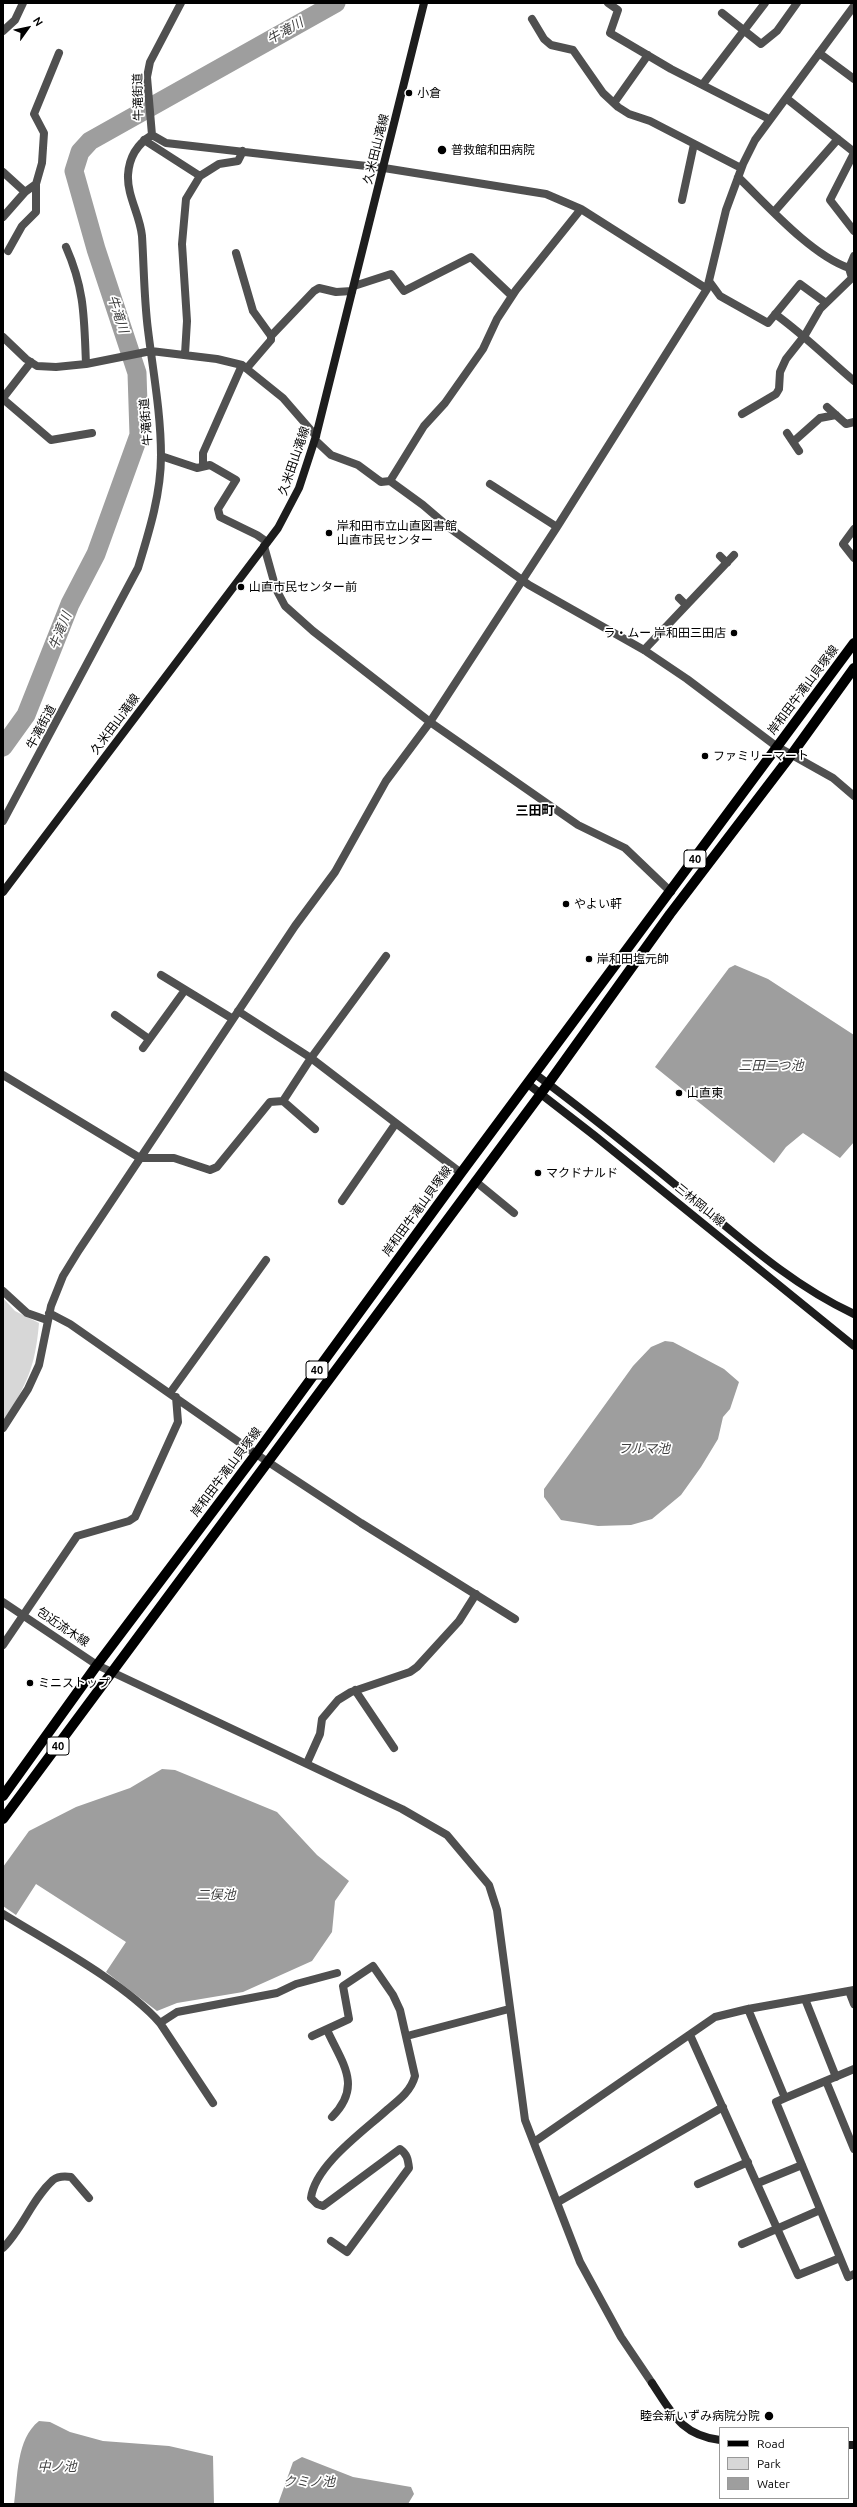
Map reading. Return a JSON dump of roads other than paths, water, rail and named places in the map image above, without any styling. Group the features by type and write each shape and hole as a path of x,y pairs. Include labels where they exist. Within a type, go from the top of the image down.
{"main road":[{"name":"岸和田牛滝山貝塚線","path":"3,1796 97,1665 256,1454 461,1173 671,892 776,746 854,643"},
{"name":"40","path":"3,1819 111,1671 548,1084 670,914 792,754 854,668"}],"street":[{"path":"3,31 15,20 23,3"},
{"name":"牛滝街道","path":"3,821 138,568 149,534 158,488 161,456 149,352 141,229 130,192 128,175 131,158 151,133 148,91 150,62 181,3"},
{"name":"久米田山滝線","path":"3,892 265,544 286,514 299,488 316,438 424,3"},
{"path":"608,3 618,10 610,33 648,55 769,118"},
{"path":"703,84 765,3"},
{"path":"722,13 761,44 777,31 797,3"},
{"path":"3,1428 28,1390 38,1365 48,1316 67,1270 238,1011 348,852 386,781 430,722 557,527 708,285 726,210 741,168 769,118 786,98 854,6"},
{"path":"532,19 544,38 551,45 573,50 603,93 629,114 650,120 741,168"},
{"path":"8,251 22,226 36,212 36,184 42,163 44,133 34,114 59,53"},
{"path":"819,53 854,79"},
{"path":"614,103 648,55"},
{"path":"786,98 854,153 830,200 854,231"},
{"path":"151,133 166,143 384,168 546,194 582,209 708,285 720,296 768,323 800,284 826,303"},
{"path":"774,212 838,139"},
{"path":"144,140 200,176"},
{"path":"682,200 694,144"},
{"path":"184,354 187,321 182,244 186,199 200,176 219,164 238,161 243,151"},
{"path":"3,172 25,192"},
{"path":"738,177 774,212 826,257 849,268"},
{"path":"3,217 25,192 36,184"},
{"path":"390,481 424,426 445,403 483,349 497,319 512,296 582,209"},
{"path":"66,247 78,273 83,297 86,364"},
{"path":"236,253 253,311 271,336"},
{"path":"742,414 776,394 779,389 780,372 786,359 805,335 820,309 852,278 849,268 854,256"},
{"path":"203,465 203,452 245,366 271,340 271,336 314,291 319,288 336,292 353,289 391,274 404,291 472,257 512,296"},
{"path":"775,314 805,335 812,346 854,381"},
{"path":"3,337 37,366 56,367 86,364 149,352 184,354 245,366 283,398 331,455 358,465 381,482 390,481 423,505 451,529 522,580 644,650 686,679 776,746 833,778 854,796"},
{"path":"31,362 3,398 51,440 92,433"},
{"path":"827,407 846,424 854,422"},
{"path":"793,442 820,418 836,415"},
{"path":"787,433 799,451"},
{"path":"161,456 197,468 203,465 210,465 236,480 218,509 220,517 256,534 265,544 276,588 285,606 334,649 430,722 578,825 625,848 671,892"},
{"path":"490,484 557,527"},
{"path":"854,528 843,544 854,558"},
{"path":"644,650 734,555"},
{"path":"720,556 727,563"},
{"path":"679,598 686,605"},
{"path":"282,1101 311,1058 386,956"},
{"path":"161,975 233,1019"},
{"path":"143,1048 185,990"},
{"path":"238,1011 311,1058 461,1173"},
{"path":"114,1015 149,1039"},
{"name":"三林岡山線","path":"535,1074 768,1262 828,1302 854,1314"},
{"path":"3,1075 140,1158 174,1158 210,1170 217,1167 270,1102 282,1101 315,1129"},
{"name":"三林岡山線","path":"528,1084 854,1346"},
{"path":"342,1201 396,1123"},
{"path":"475,1181 514,1212"},
{"path":"3,1645 77,1536 129,1521 135,1517 178,1422 173,1395 266,1260"},
{"path":"3,1291 27,1313 48,1316 173,1395 256,1454 268,1460 361,1523 515,1619"},
{"path":"307,1763 320,1734 322,1719 328,1710 356,1690 410,1672 417,1667 459,1621 476,1594"},
{"name":"包近流木線","path":"3,1602 97,1665 402,1809 447,1835 460,1849 489,1885 497,1910 525,2120 580,2262 621,2338 684,2427 701,2437 719,2440"},
{"path":"356,1690 394,1748"},
{"path":"3,1914 104,1978 150,2011 160,2023 213,2103"},
{"path":"312,2036 349,2019 343,1986 373,1966 393,1994 407,2036 415,2076 412,2086 336,2156 317,2177 312,2188 311,2198 317,2204 323,2206 400,2149 406,2153 409,2168 347,2252 331,2240"},
{"path":"160,2023 177,2012 277,1993 296,1984 337,1973"},
{"path":"534,2142 715,2017 748,2009 851,1991 854,2004"},
{"path":"805,1999 836,2077"},
{"path":"407,2036 509,2009"},
{"path":"748,2009 785,2098"},
{"path":"326,2030 349,2078 346,2100 332,2118"},
{"path":"690,2035 758,2183 798,2275 840,2258"},
{"path":"854,2069 776,2102 848,2277 854,2274"},
{"path":"826,2081 854,2150"},
{"path":"558,2202 723,2107"},
{"path":"698,2184 748,2162"},
{"path":"758,2183 802,2165"},
{"path":"3,2248 15,2236 22,2221 53,2180 62,2176 71,2177 89,2198"},
{"path":"742,2244 820,2210"}],"water":[{"name":"三田二つ池","path":"735,965 768,979 854,1035 854,1142 840,1158 803,1133 786,1147 774,1163 655,1067 729,968"},
{"name":"フルマ池","path":"665,1341 673,1342 724,1369 739,1382 730,1409 723,1417 718,1439 701,1467 681,1495 652,1519 631,1525 598,1526 561,1520 544,1497 544,1489 633,1366 651,1347"},
{"name":"二俣池","path":"162,1769 175,1770 277,1812 317,1855 349,1881 335,1901 332,1932 312,1961 243,1992 177,2003 157,2011 106,1972 126,1942 36,1884 16,1915 3,1906 3,1867 29,1831 76,1807 130,1788"},
{"name":"中ノ池","path":"39,2421 50,2422 70,2432 103,2441 169,2446 213,2456 214,2504 14,2504 19,2459 22,2448 31,2429"},
{"name":"クミノ池","path":"302,2457 353,2477 411,2487 414,2494 408,2504 278,2504 293,2462"}],"waterway":[{"name":"牛滝川","path":"3,747 26,715 70,604 96,554 139,435 137,373 96,249 74,171 80,152 90,141 336,3"}],"place":[{"name":"小倉","path":"409,93"},
{"name":"普救館和田病院","path":"442,150"},
{"name":"岸和田市立山直図書館 山直市民センター","path":"329,533"},
{"name":"山直市民センター前","path":"241,587"},
{"name":"ラ・ムー 岸和田三田店","path":"734,633"},
{"name":"ファミリーマート","path":"705,756"},
{"name":"やよい軒","path":"566,904"},
{"name":"岸和田塩元帥","path":"589,959"},
{"name":"山直東","path":"679,1093"},
{"name":"マクドナルド","path":"538,1173"},
{"name":"ミニストップ","path":"30,1683"},
{"name":"睦会新いずみ病院分院","path":"769,2416"}],"district":[{"name":"三田町","path":"535,811"}]}
